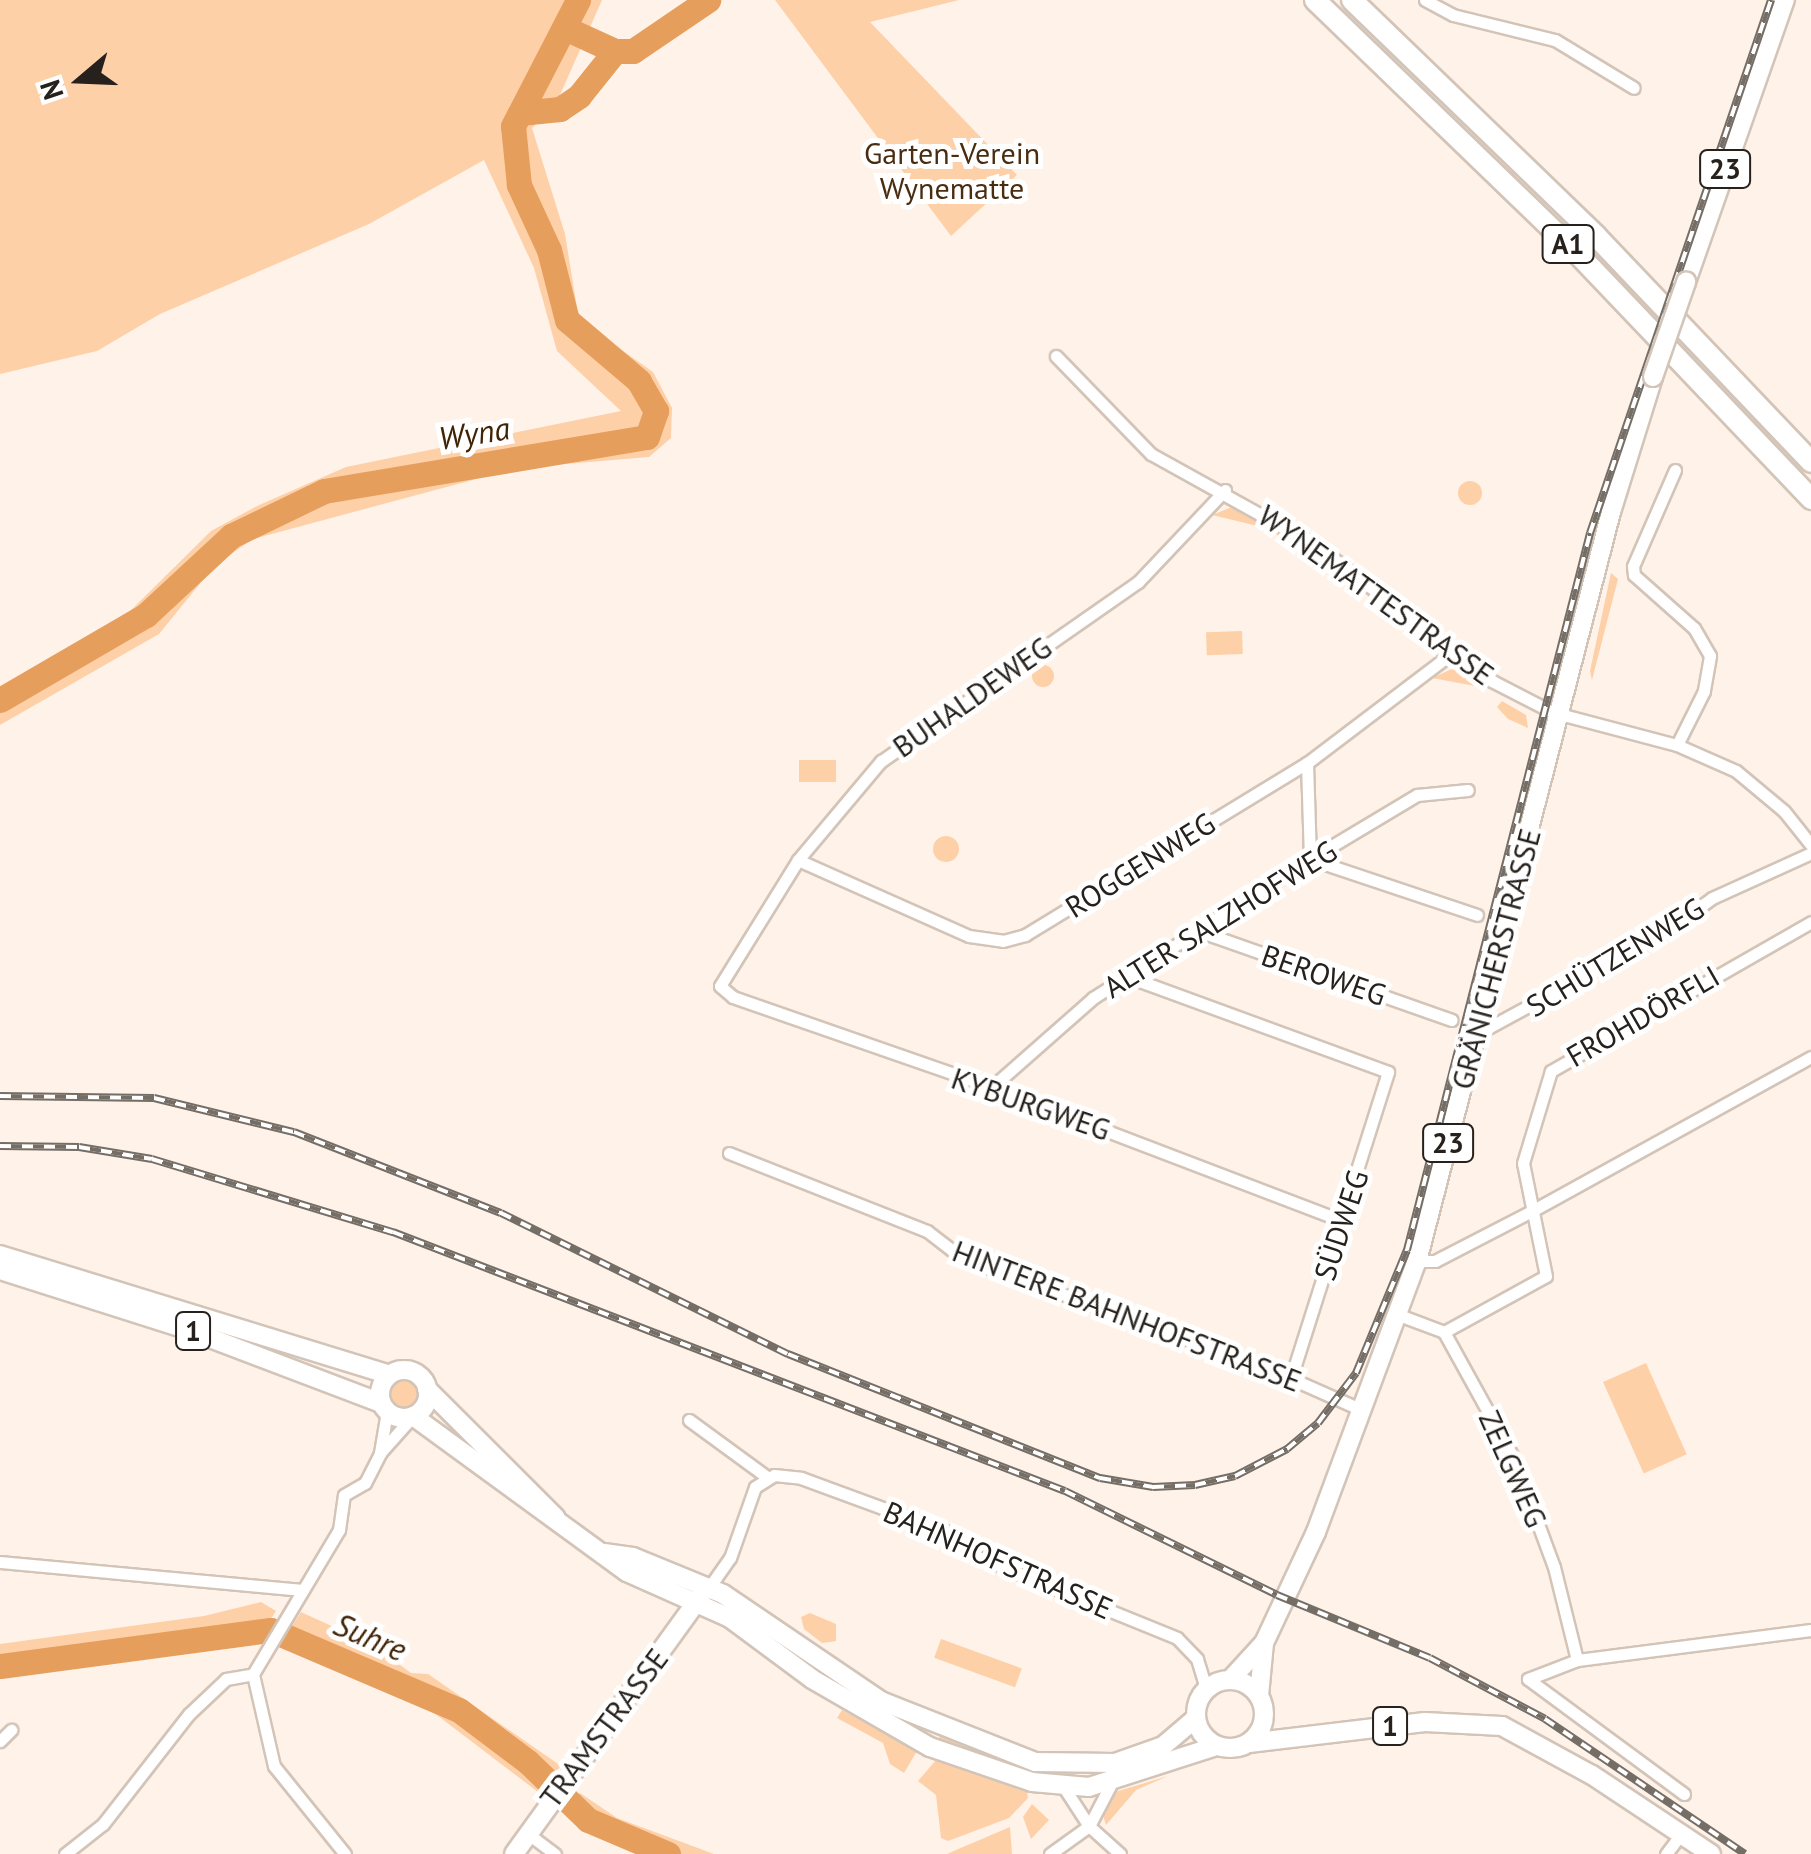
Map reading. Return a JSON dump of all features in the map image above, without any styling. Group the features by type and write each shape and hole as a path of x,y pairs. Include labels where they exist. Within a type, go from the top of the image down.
{"highway":[{"name":"A1","path":"1315,0 1536,212 1811,499"},
{"name":"A1","path":"1352,0 1596,236 1811,462"}],"main road":[{"name":"GRÄNICHERSTRASSE","path":"1230,1680 1264,1642 1316,1532 1417,1260 1562,715 1610,512 1785,0"},
{"path":"0,1255 389,1375 412,1372 427,1389 423,1408 413,1416 384,1407 389,1375"},
{"name":"1","path":"0,1270 206,1336 384,1407"},
{"name":"1","path":"427,1389 563,1526"},
{"name":"1","path":"413,1416 646,1583 702,1596 812,1679 930,1747 1063,1786 1111,1784 1217,1746 1424,1722 1502,1726 1711,1854"},
{"path":"702,1596 739,1602 881,1701 1034,1762 1115,1764 1164,1746 1196,1718 1206,1690 1230,1680 1300,1736"},
{"name":"TRAMSTRASSE","path":"514,1854 702,1596"},
{"name":"GRÄNICHERSTRASSE","path":"1262,1703 1264,1642"},
{"path":"1249,1743 1262,1703"},
{"path":"1196,1718 1217,1746"}],"street":[{"path":"1425,0 1453,15 1555,40 1634,88"},
{"name":"WYNEMATTESTRASSE","path":"1056,356 1151,454 1225,490 1349,569 1492,680 1562,715 1677,745 1754,783 1811,849"},
{"path":"1675,470 1633,566 1634,575 1694,628 1710,656 1704,692 1677,745"},
{"name":"BUHALDEWEG","path":"720,986 798,860 845,798 911,734 1138,582 1225,490"},
{"name":"ROGGENWEG","path":"798,860 949,929 1003,940 1066,913 1307,763 1453,652"},
{"path":"1307,763 1310,858 1477,916"},
{"name":"ALTER SALZHOFWEG","path":"992,1087 1006,1068 1126,976 1310,858 1417,794 1468,790"},
{"name":"SCHÜTZENWEG","path":"1475,1036 1670,929 1712,898 1811,849"},
{"name":"FROHDÖRFLI","path":"1444,1332 1546,1276 1523,1163 1551,1070 1811,922"},
{"name":"BEROWEG","path":"1196,930 1452,1020"},
{"name":"SÜDWEG","path":"1126,976 1388,1072 1291,1376"},
{"name":"KYBURGWEG","path":"720,986 732,998 974,1086 992,1087 1343,1221"},
{"path":"1417,1260 1435,1261 1811,1057"},
{"name":"HINTERE BAHNHOFSTRASSE","path":"729,1154 926,1231 962,1258 1291,1376 1360,1409"},
{"path":"1398,1314 1444,1332"},
{"name":"ZELGWEG","path":"1444,1332 1519,1470 1554,1567 1577,1660"},
{"path":"380,1453 384,1407"},
{"path":"345,1854 274,1766 253,1674 339,1530 344,1495 365,1482 380,1453 413,1416"},
{"path":"689,1420 767,1477 752,1492 730,1558 702,1596"},
{"name":"BAHNHOFSTRASSE","path":"767,1477 801,1478 959,1536 963,1551 1185,1645 1206,1690"},
{"path":"0,1562 77,1574 300,1590"},
{"path":"1684,1794 1528,1680 1577,1660 1811,1630"},
{"path":"64,1854 103,1824 189,1714 226,1679 253,1674"},
{"path":"0,1742 11,1730"},
{"path":"1050,1854 1089,1826 1111,1784"},
{"path":"1063,1786 1089,1826 1120,1854"},
{"path":"527,1833 555,1854"},
{"path":"1666,1854 1682,1834"}],"green space":[{"path":"0,0 602,0 556,104 532,128 565,234 579,320 653,372 672,408 671,438 649,457 517,468 253,539 216,564 159,634 0,725 0,691 124,617 211,531 257,506 346,467 621,411 557,351 534,268 484,160 369,224 160,314 97,351 0,374"},
{"name":"Garten-Verein Wynematte","path":"775,0 959,0 870,22 1017,175 951,236"},
{"path":"1470,481 1479,484 1479,502 1470,505 1461,502 1458,493 1461,484"},
{"path":"1232,507 1291,538 1335,573 1266,528 1212,515"},
{"path":"1611,573 1618,579 1592,680 1590,671"},
{"path":"1242,631 1243,654 1207,655 1206,632"},
{"path":"1043,665 1051,668 1051,684 1043,687 1035,684 1032,676 1035,668"},
{"path":"1452,669 1469,675 1486,688 1432,678"},
{"path":"1502,701 1526,715 1528,728 1508,719 1497,707"},
{"path":"799,760 836,760 836,782 799,782"},
{"path":"946,836 955,840 959,849 955,858 946,862 937,858 933,849 937,840"},
{"path":"1646,1363 1687,1454 1644,1473 1603,1382"},
{"path":"404,1381 414,1385 418,1395 414,1405 404,1409 394,1405 390,1395 394,1385"},
{"path":"261,1602 276,1611 253,1645 0,1678 0,1644 204,1616"},
{"path":"301,1612 373,1645 411,1673 428,1674 561,1766 538,1792 425,1706 281,1643"},
{"path":"810,1613 836,1624 836,1641 822,1643 804,1629 801,1617"},
{"path":"941,1639 1022,1668 1015,1687 934,1658"},
{"path":"842,1710 917,1751 904,1773 890,1764 883,1743 837,1718"},
{"path":"942,1732 1060,1771 1061,1775 943,1747 936,1744"},
{"path":"936,1760 1027,1792 1028,1798 1009,1818 948,1841 941,1838 936,1795 918,1781"},
{"path":"1168,1776 1136,1790 1106,1825 1103,1815 1115,1792"},
{"path":"580,1793 617,1818 714,1854 649,1854 590,1828 567,1807"},
{"path":"1032,1804 1049,1820 1031,1839 1023,1817"},
{"path":"1010,1827 1012,1854 947,1854 956,1850"}],"waterway":[{"name":"Wyna","path":"0,700 146,615 231,536 324,491 647,437 656,411 639,381 567,320 549,250 519,185 513,126 578,0"},
{"name":"Wyna","path":"520,113 560,109 579,96 615,51 633,51 708,0"},
{"name":"Wyna","path":"567,29 615,51"},
{"name":"Suhre","path":"0,1666 271,1630 459,1710 528,1762 588,1820 668,1854"}],"railway":[{"path":"0,1096 154,1098 294,1132 501,1213 788,1354 1100,1478 1153,1487 1195,1485 1235,1476 1287,1449 1318,1423 1356,1373 1407,1250 1590,533 1771,0"},
{"path":"0,1146 79,1147 152,1159 393,1232 1065,1491 1277,1595 1430,1658 1545,1719 1745,1854"}]}
